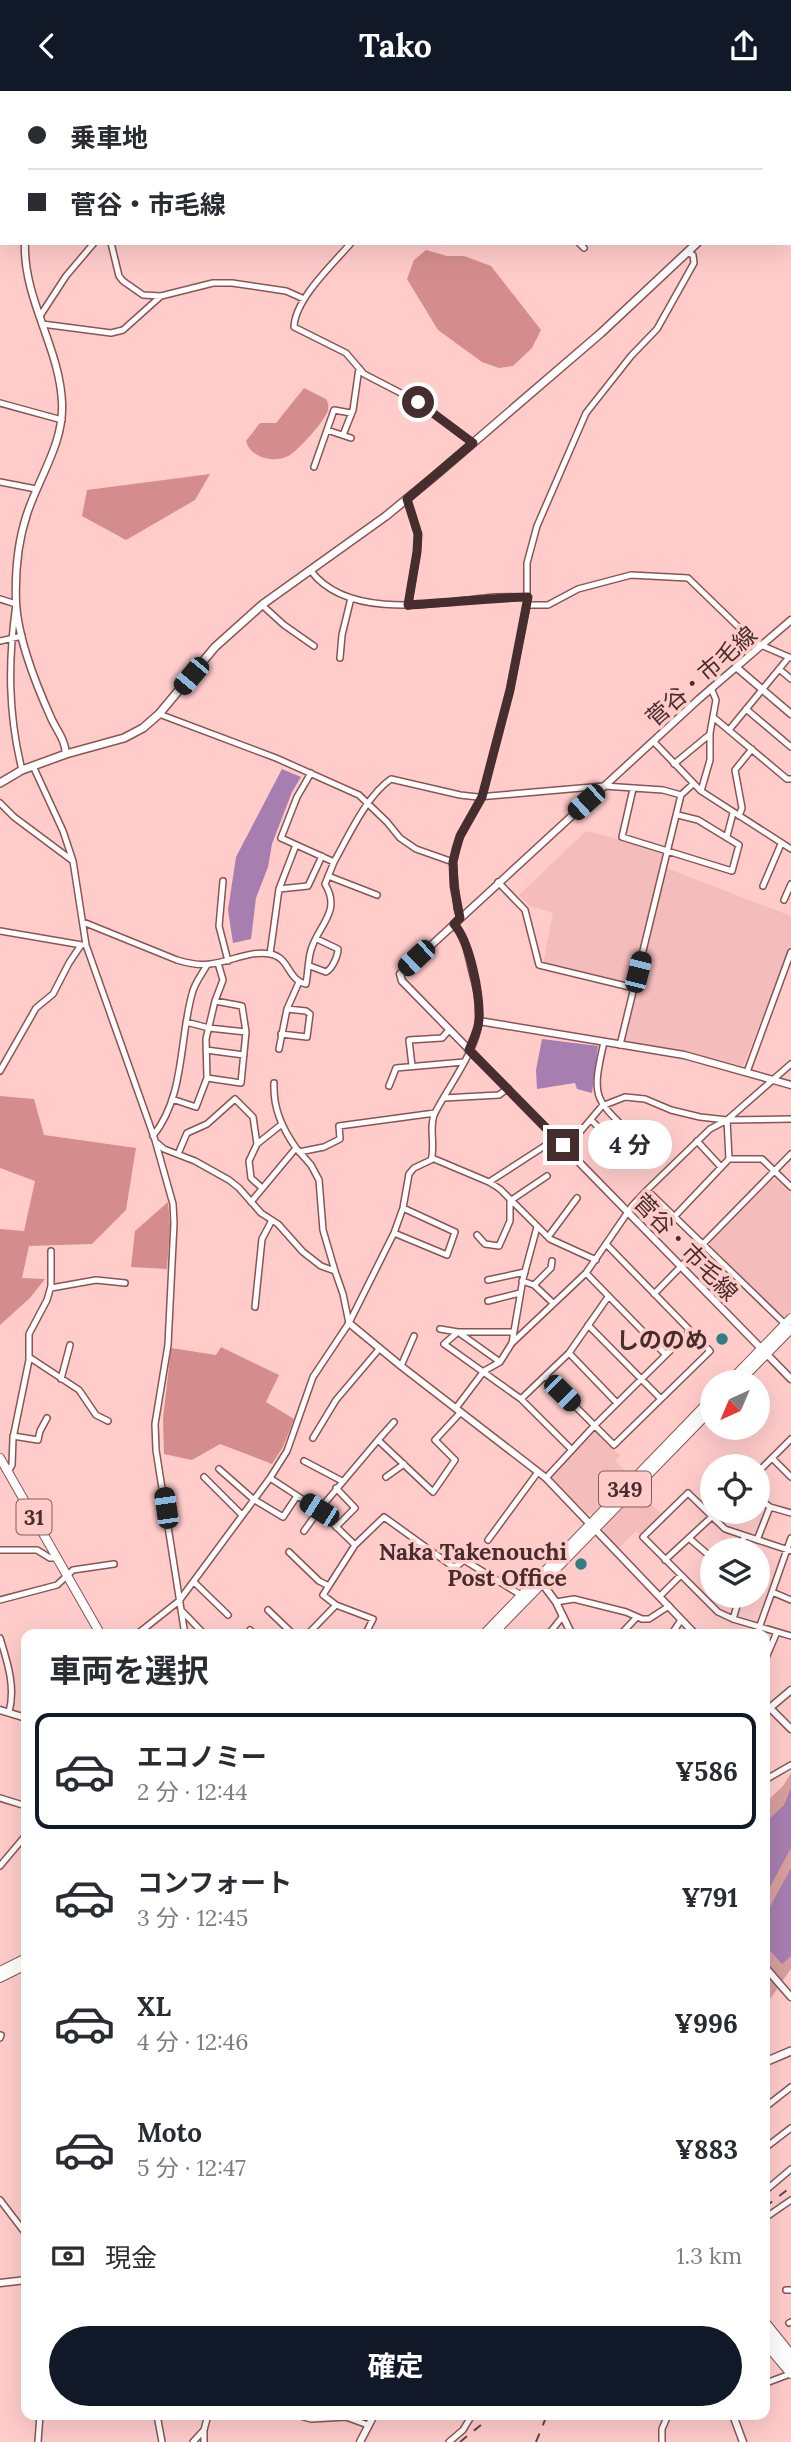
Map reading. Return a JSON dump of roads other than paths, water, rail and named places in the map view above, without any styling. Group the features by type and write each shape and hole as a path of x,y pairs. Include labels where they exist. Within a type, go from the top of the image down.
{"main road":[{"path":"0,783 22,770 124,738 143,727 159,714 215,647 262,605 407,499 601,333 695,245"},
{"path":"748,1370 789,1323"},
{"path":"742,1370 763,1351"},
{"name":"349","path":"594,1526 700,1411"},
{"name":"349","path":"497,1629 540,1581 700,1421"},
{"name":"31","path":"0,1458 98,1629"},
{"name":"349","path":"489,1629 522,1595 540,1581"},
{"path":"0,1971 21,1960"},
{"path":"0,1978 21,1968"},
{"path":"770,2060 791,2051"},
{"path":"770,2328 791,2354"},
{"path":"770,2340 791,2371"},
{"path":"770,2348 791,2371"}],"street":[{"path":"22,770 12,717 9,674 21,540 26,516 53,454 62,420 58,379 24,258 25,245"},
{"path":"40,316 66,276 92,245"},
{"path":"112,245 119,275 142,295 161,296 213,283 232,283 286,291 304,299"},
{"path":"349,245 304,299 294,327 346,353 364,373 418,402 473,443"},
{"path":"460,918 453,862 460,836 482,797 510,690 527,605 527,563 537,526 586,414 631,356 656,329 694,263 693,255 688,253"},
{"path":"41,324 111,333 123,330 161,296"},
{"path":"343,435 351,413 359,368"},
{"path":"0,403 62,420"},
{"path":"314,467 334,410 351,413"},
{"path":"327,430 351,438"},
{"path":"0,482 36,489"},
{"path":"407,499 418,534 408,605"},
{"path":"311,571 334,592 351,598 408,605 528,597"},
{"path":"527,605 548,605 578,589 631,575 688,578 761,647 790,657 729,730"},
{"path":"340,658 342,635 351,598"},
{"path":"0,599 16,604"},
{"path":"16,604 22,636 52,721 65,742 66,754"},
{"path":"262,605 314,646"},
{"name":"菅谷・市毛線","path":"791,620 711,688 400,974 402,981 449,1030 791,1379"},
{"path":"0,641 22,636"},
{"path":"736,667 791,714"},
{"path":"779,669 791,679"},
{"path":"701,791 710,760 710,734 716,700 711,688"},
{"path":"746,709 791,747"},
{"path":"159,714 311,773 359,795 400,838 416,849 453,862"},
{"path":"713,717 787,779 791,779"},
{"path":"674,764 710,734"},
{"path":"653,741 701,791 791,849"},
{"path":"727,836 736,814 742,808 734,771 752,750"},
{"path":"33,766 63,831 73,861 83,922 83,945 154,1138 173,1204 168,1345 155,1423 156,1450 184,1629"},
{"path":"311,773 297,797 281,838 334,862"},
{"path":"83,922 177,960 207,965 259,953 279,956 293,978 306,984 311,951 329,915 332,895 325,884 328,876 369,803 383,784 391,779 460,795 482,797 604,786 663,790 681,795"},
{"path":"620,1045 681,795 694,784"},
{"path":"633,789 622,837 732,871 739,845 698,820 678,815"},
{"path":"0,803 14,817 73,861"},
{"path":"762,886 781,843"},
{"path":"270,954 279,889 296,845"},
{"path":"279,889 308,886 322,856"},
{"path":"328,876 377,895"},
{"path":"223,881 219,926 228,961"},
{"path":"498,882 525,910 539,965 634,988"},
{"path":"784,900 791,884"},
{"path":"432,1158 432,1125 435,1113 464,1062 479,1020 477,993 463,934 454,924"},
{"path":"0,932 83,945"},
{"path":"310,965 326,972 330,970 338,952 338,949 317,939"},
{"path":"0,1071 36,1008 53,994 69,963 83,945"},
{"path":"747,1072 791,952"},
{"path":"172,1099 196,1107 207,1078 206,1050 209,1028 223,980 218,963"},
{"path":"154,1138 179,1079 192,991 207,965"},
{"path":"279,1049 287,1009 299,982"},
{"path":"207,1078 241,1083 244,1055 246,1032 242,1006 215,1001"},
{"path":"281,1034 307,1037 310,1014 287,1009"},
{"path":"479,1020 684,1055 791,1085"},
{"path":"186,1022 209,1028 246,1032"},
{"path":"412,1066 409,1040 442,1038 449,1030"},
{"path":"591,1119 622,1150 634,1137 602,1106 597,1095 598,1065 604,1042"},
{"path":"206,1050 244,1055"},
{"path":"389,1086 396,1068 464,1062"},
{"path":"379,1440 433,1492 455,1460 435,1440 484,1371 500,1362 512,1343 586,1273 632,1206 697,1141 710,1129 727,1120 791,1064"},
{"path":"274,1083 274,1101 282,1124 319,1180 323,1230 349,1323 546,1478 690,1629"},
{"path":"444,1098 499,1095 508,1088"},
{"path":"563,1145 580,1132 602,1106 625,1097 645,1099 671,1110 727,1120 791,1119"},
{"path":"178,1154 187,1133 207,1123 235,1099 253,1117 257,1144"},
{"path":"251,1202 297,1150 324,1147 340,1139 339,1126 435,1113"},
{"path":"727,1120 729,1159"},
{"path":"262,1188 251,1178 249,1160 257,1144 282,1124"},
{"path":"154,1138 164,1149 195,1161 229,1180 261,1213 321,1266 335,1271"},
{"path":"489,1182 557,1138"},
{"path":"697,1141 721,1167"},
{"path":"654,1294 791,1154"},
{"path":"432,1158 489,1182 548,1237 596,1260"},
{"path":"144,1629 179,1601 287,1451 313,1377 349,1323 394,1233 403,1208 409,1174 432,1158"},
{"path":"674,1217 729,1159 761,1159 791,1187"},
{"path":"510,1201 547,1176"},
{"path":"647,1191 702,1245 789,1323"},
{"path":"548,1237 577,1198"},
{"path":"477,1235 485,1244 499,1246 510,1221 510,1201"},
{"path":"394,1233 447,1255 455,1232 403,1208"},
{"path":"255,1307 262,1239 272,1220"},
{"path":"512,1343 522,1281 537,1227"},
{"path":"546,1377 614,1445 710,1351 607,1245"},
{"path":"8,1472 12,1465 13,1436 29,1357 29,1334 51,1287 51,1251"},
{"path":"534,1285 551,1268 552,1261"},
{"path":"488,1280 525,1272"},
{"path":"586,1273 666,1355"},
{"path":"51,1287 96,1280 125,1283"},
{"path":"522,1281 534,1285 553,1303"},
{"path":"488,1301 520,1293"},
{"path":"521,1399 569,1353 608,1297"},
{"path":"588,1325 662,1399"},
{"path":"440,1329 458,1332 513,1332"},
{"path":"546,1478 690,1331"},
{"path":"458,1332 500,1362"},
{"path":"458,1332 444,1344 521,1399 572,1450"},
{"path":"401,1366 414,1336"},
{"path":"61,1379 70,1345"},
{"path":"313,1438 336,1400 380,1348"},
{"path":"569,1353 617,1403"},
{"path":"29,1357 79,1390 96,1415 108,1421"},
{"path":"13,1436 38,1440 47,1418"},
{"path":"304,1531 394,1422"},
{"path":"791,1439 772,1458 791,1478"},
{"path":"304,1461 342,1482"},
{"path":"386,1477 404,1464"},
{"path":"219,1469 253,1499 283,1517 297,1496"},
{"path":"488,1540 538,1472"},
{"path":"204,1477 242,1515"},
{"path":"270,1478 319,1510 355,1545"},
{"path":"336,1489 355,1508 336,1527"},
{"path":"700,1503 688,1493 643,1537 718,1612 766,1629"},
{"path":"770,1507 791,1513"},
{"path":"368,1629 373,1619 336,1605 323,1595 355,1545 384,1517 452,1566 457,1566 464,1560 522,1595"},
{"path":"665,1560 704,1524"},
{"path":"721,1524 725,1529 748,1538"},
{"path":"759,1627 789,1550 791,1538"},
{"path":"690,1539 700,1548"},
{"path":"770,1544 789,1550"},
{"path":"0,1549 37,1550 50,1558 57,1558"},
{"path":"289,1552 319,1581 329,1586"},
{"path":"0,1600 57,1585 73,1570 114,1565"},
{"path":"660,1596 681,1575"},
{"path":"540,1581 556,1602 569,1629"},
{"path":"194,1582 228,1615"},
{"path":"772,1592 791,1600"},
{"path":"556,1602 573,1599 649,1619 669,1607"},
{"path":"313,1629 336,1605"},
{"path":"733,1619 736,1608"},
{"path":"268,1610 288,1629"},
{"path":"182,1611 199,1629"},
{"path":"553,1629 563,1616"},
{"path":"626,1629 637,1617"},
{"path":"675,1629 681,1621"},
{"path":"770,1630 791,1636"},
{"path":"770,1648 777,1632"},
{"path":"0,1638 9,1669 12,1701 9,1711"},
{"path":"770,1705 791,1690"},
{"path":"0,1710 21,1716"},
{"path":"770,1710 790,1727"},
{"path":"770,1777 791,1765"},
{"path":"0,1798 21,1804"},
{"path":"0,1866 21,1841"},
{"path":"770,1973 791,1997"},
{"path":"770,2101 791,2087"},
{"path":"770,2144 791,2128"},
{"path":"770,2186 791,2169"},
{"path":"0,2200 21,2227"},
{"path":"770,2215 791,2200"},
{"path":"0,2283 21,2281"},
{"path":"770,2381 791,2371"},
{"path":"38,2442 40,2420"},
{"path":"158,2420 162,2442"},
{"path":"204,2442 207,2420"},
{"path":"354,2420 368,2425"},
{"path":"360,2442 371,2420"},
{"path":"449,2442 463,2430 469,2420"},
{"path":"662,2442 662,2429 666,2420"},
{"path":"735,2420 743,2442"},
{"path":"193,2442 204,2430"}],"railway":[{"path":"770,2203 791,2187"},
{"path":"460,2442 487,2420"},
{"path":"536,2442 545,2420"}],"place":[{"name":"しののめ","path":"722,1339"},
{"name":"Naka Takenouchi Post Office","path":"581,1564"}]}
